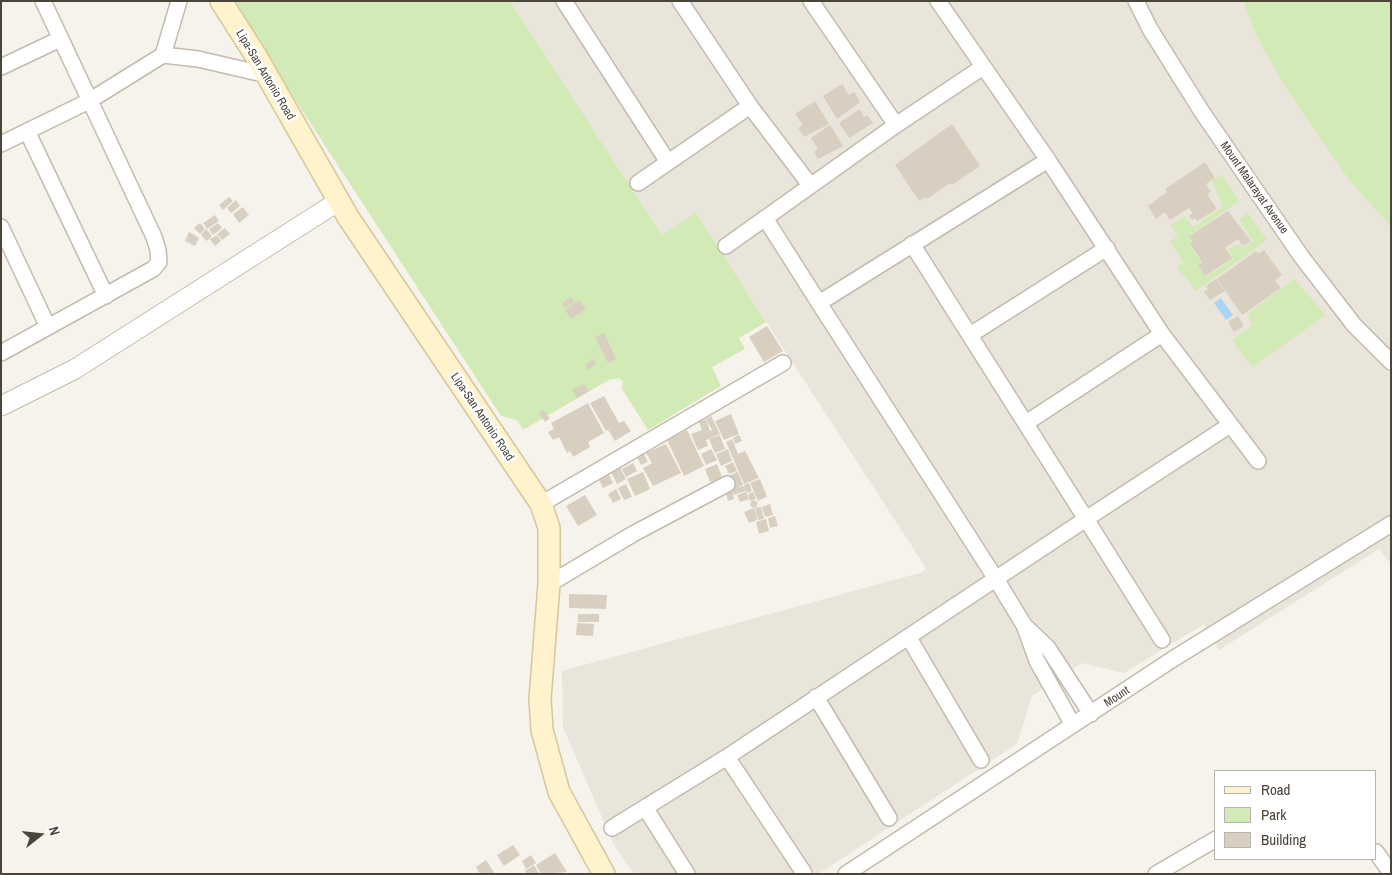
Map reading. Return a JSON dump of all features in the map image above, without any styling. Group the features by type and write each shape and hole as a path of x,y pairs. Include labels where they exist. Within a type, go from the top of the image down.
{"main road":[{"name":"Lipa-San Antonio Road","path":"221,1 267,75 339,201 427,337 542,504 549,528 549,584 540,698 542,730 559,792 588,848 604,874"}],"street":[{"path":"1,353 153,270 159,262 158,250 43,1"},
{"path":"163,55 179,1"},
{"path":"564,1 668,162"},
{"path":"680,1 750,106 810,186"},
{"path":"811,1 896,125"},
{"path":"938,1 1048,160 1162,334 1258,462"},
{"name":"Mount Malarayat Avenue","path":"1136,1 1150,29 1202,112 1301,256 1354,325 1391,362"},
{"path":"1,67 60,39"},
{"path":"1,144 89,101 163,55 198,59 267,75"},
{"path":"726,246 896,125 983,66"},
{"path":"638,183 750,106"},
{"path":"27,131 106,296"},
{"path":"819,303 1048,160"},
{"path":"1,406 76,369 339,201"},
{"path":"765,218 996,578 1024,625 1037,661 1073,725"},
{"path":"1,227 48,327"},
{"path":"912,244 1162,640"},
{"path":"970,335 1107,248"},
{"path":"1026,423 1162,334"},
{"path":"542,504 783,363"},
{"path":"612,828 646,809 727,757 909,638 1086,518 1230,426"},
{"path":"549,584 633,534 727,484"},
{"name":"Mount","path":"846,874 1211,635 1391,524"},
{"path":"1024,625 1048,648 1091,714"},
{"path":"909,638 981,760"},
{"path":"816,698 889,818"},
{"path":"727,757 804,873"},
{"path":"646,809 687,874"},
{"path":"1156,874 1214,840"},
{"path":"1377,853 1391,873"}],"shaded area":[{"path":"510,1 1243,1 1256,35 1349,180 1391,227 1391,564 1379,549 1219,650 1204,624 1124,673 1082,663 1032,696 1017,744 818,874 634,874 614,845 563,727 562,671 923,572 926,568 696,214 662,235"}],"green space":[{"path":"231,1 510,1 662,235 696,213 766,322 739,338 745,349 712,367 721,386 648,430 622,389 623,381 619,378 609,380 523,430 517,420 501,416"},
{"path":"1243,1 1391,1 1391,227 1349,180 1285,86 1256,35"},
{"path":"1222,175 1239,201 1189,235 1193,242 1189,245 1201,262 1197,265 1206,277 1233,258 1228,250 1239,243 1243,248 1253,241 1239,220 1248,213 1267,240 1196,291 1177,267 1184,262 1170,242 1178,236 1171,225 1185,216 1193,227 1223,207 1212,181"},
{"path":"1294,279 1326,315 1252,367 1232,340 1253,325 1247,314"}],"water":[{"path":"1221,298 1233,315 1226,320 1214,303"}],"building":[{"path":"842,84 849,95 854,92 860,102 837,119 823,96"},
{"path":"815,101 829,124 804,137 798,128 803,125 795,114"},
{"path":"860,109 864,117 867,115 873,123 849,138 839,123"},
{"path":"952,124 980,166 952,185 950,183 927,199 925,197 919,201 895,165"},
{"path":"830,125 843,146 818,159 814,152 818,149 811,138"},
{"path":"1205,162 1215,178 1206,184 1211,192 1207,194 1217,209 1197,221 1195,218 1192,220 1189,216 1193,213 1189,208 1170,220 1165,212 1156,219 1148,206 1167,192 1165,189"},
{"path":"229,197 233,201 223,210 219,205"},
{"path":"236,200 240,206 231,213 227,208"},
{"path":"243,207 249,215 239,223 233,214"},
{"path":"1228,211 1251,241 1243,246 1238,239 1225,248 1232,258 1205,276 1198,265 1202,262 1190,244 1193,242 1189,236"},
{"path":"215,215 219,221 207,229 203,223"},
{"path":"200,223 205,229 200,234 194,228"},
{"path":"218,223 222,228 213,235 209,229"},
{"path":"225,228 230,234 222,240 217,234"},
{"path":"206,229 212,236 207,241 201,235"},
{"path":"189,232 199,238 195,246 185,241"},
{"path":"217,235 221,241 215,246 210,239"},
{"path":"1264,250 1282,275 1275,280 1281,288 1242,315 1217,279 1256,251 1258,254"},
{"path":"1216,279 1225,291 1210,300 1204,292 1208,289 1206,286"},
{"path":"571,297 574,302 565,308 562,303"},
{"path":"579,300 586,309 571,319 565,310"},
{"path":"1238,316 1244,326 1234,332 1228,322"},
{"path":"767,326 783,351 764,362 749,337"},
{"path":"604,333 616,359 608,363 595,337"},
{"path":"593,359 596,364 588,370 585,365"},
{"path":"584,384 589,391 577,398 572,390"},
{"path":"604,396 619,423 624,421 631,431 615,441 608,430 617,424 606,431 590,403"},
{"path":"588,403 604,433 588,442 590,447 573,457 570,451 567,453 559,437 553,440 548,432 554,429 551,423"},
{"path":"543,410 550,418 545,422 539,413"},
{"path":"731,414 739,434 724,440 715,421"},
{"path":"711,416 720,434 706,440 708,446 698,450 691,434 702,430 699,422"},
{"path":"687,430 704,466 684,476 667,440"},
{"path":"720,435 725,449 715,453 709,439"},
{"path":"739,435 742,441 735,444 733,438"},
{"path":"732,439 738,454 745,451 759,478 744,484 726,442"},
{"path":"666,444 681,473 653,486 643,468 652,463 646,453"},
{"path":"711,449 717,460 706,465 701,454"},
{"path":"728,449 732,461 721,466 716,454"},
{"path":"643,452 648,462 641,465 636,455"},
{"path":"733,462 737,471 729,474 725,466"},
{"path":"633,463 637,471 626,477 622,469"},
{"path":"618,464 626,479 617,484 609,468"},
{"path":"717,464 722,477 710,482 705,469"},
{"path":"643,472 650,489 635,496 627,479"},
{"path":"738,472 743,485 737,488 744,486 746,491 734,495 725,477"},
{"path":"608,473 613,483 603,488 598,477"},
{"path":"760,479 767,497 758,501 750,483"},
{"path":"749,483 752,491 747,493 744,485"},
{"path":"626,484 632,497 624,500 618,488"},
{"path":"616,489 621,499 613,503 608,494"},
{"path":"732,491 734,499 728,501 726,493"},
{"path":"746,492 749,499 740,502 737,495"},
{"path":"753,492 756,499 750,501 748,494"},
{"path":"585,495 597,515 578,526 566,506"},
{"path":"754,500 758,504 754,508 750,504"},
{"path":"770,504 773,515 765,517 762,507"},
{"path":"761,507 764,519 758,520 755,508"},
{"path":"754,508 757,520 749,523 744,512"},
{"path":"775,516 778,526 770,528 768,518"},
{"path":"766,519 769,531 759,534 756,522"},
{"path":"569,594 607,595 606,609 569,608"},
{"path":"578,614 599,614 599,622 578,622"},
{"path":"577,623 594,624 593,636 576,635"},
{"path":"513,845 520,855 504,866 497,855"},
{"path":"555,853 567,872 541,874 536,865"},
{"path":"531,855 536,863 526,869 522,861"},
{"path":"486,860 495,874 480,874 476,867"},
{"path":"534,865 539,874 527,874 525,871"}]}
